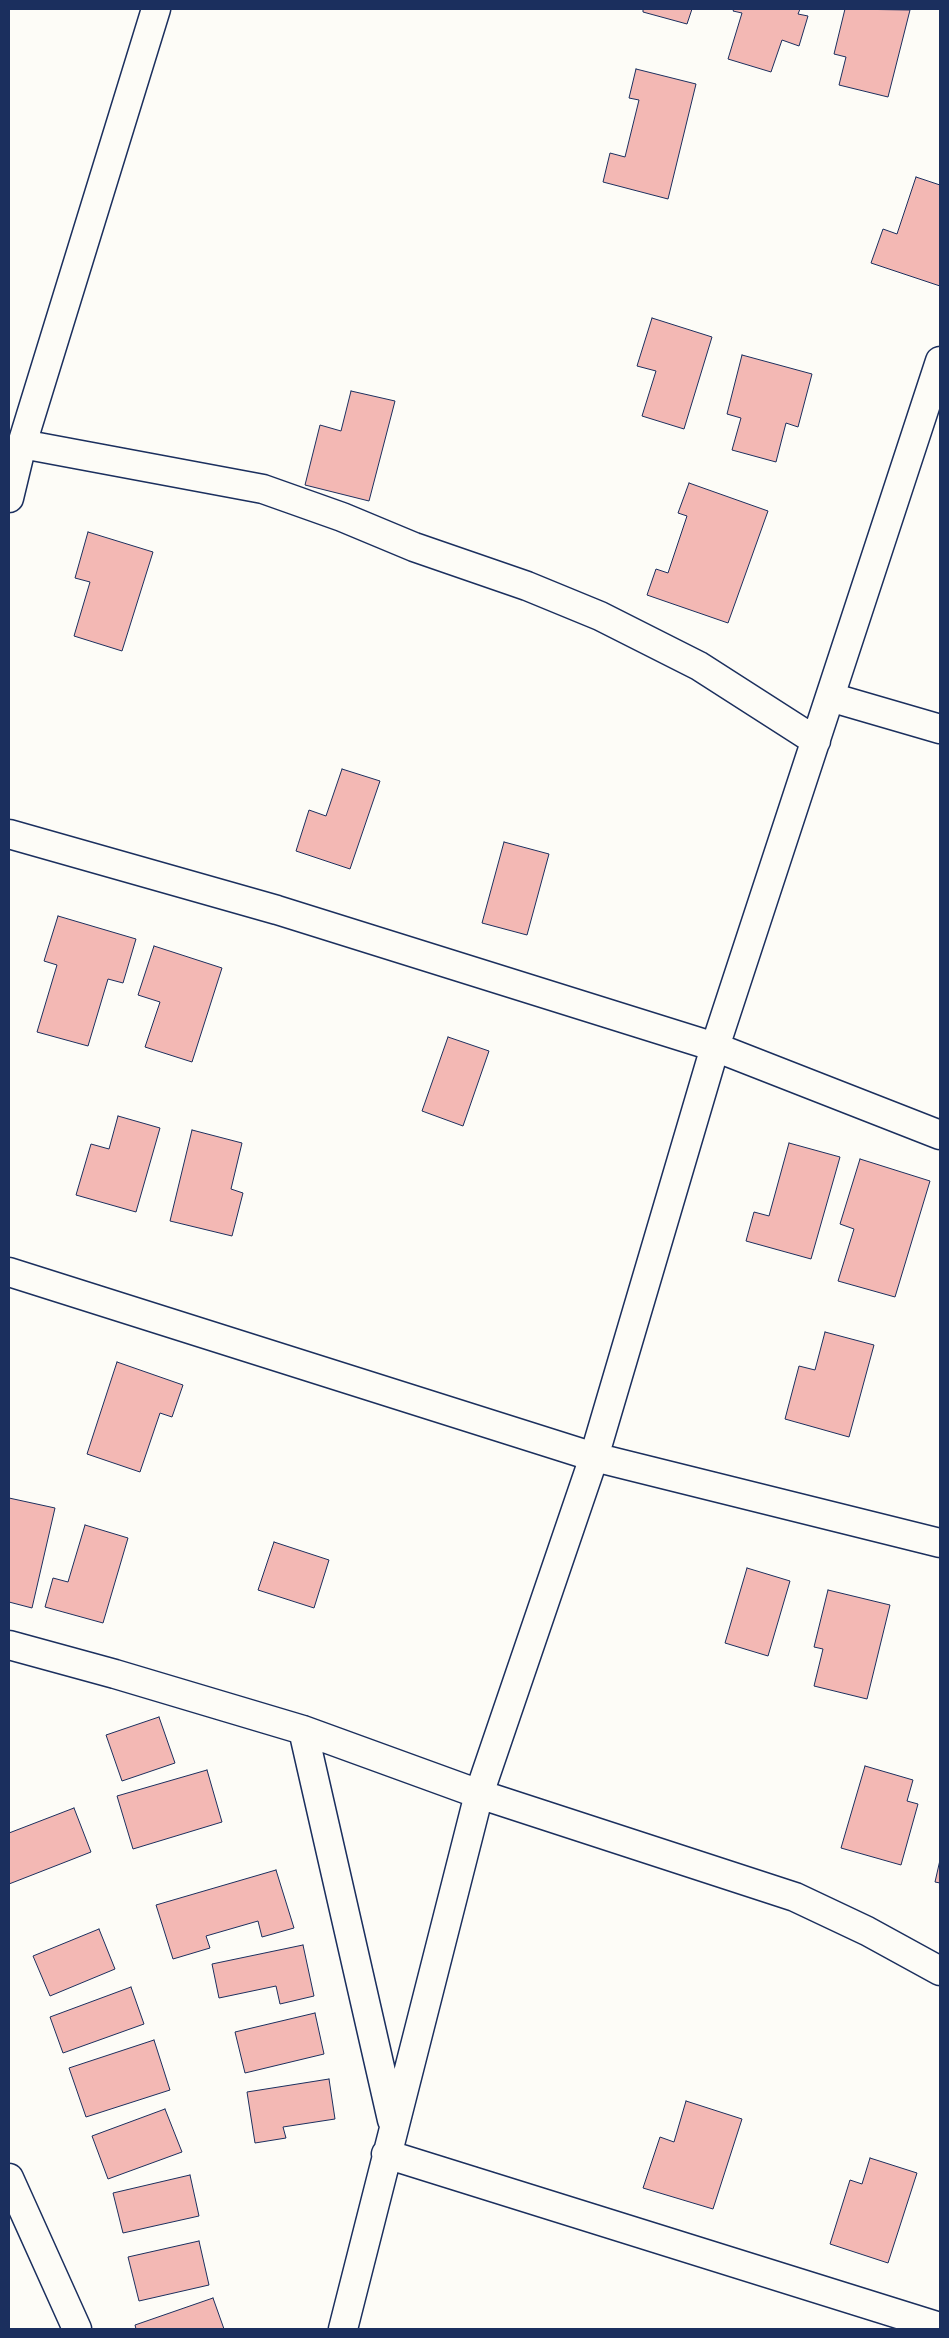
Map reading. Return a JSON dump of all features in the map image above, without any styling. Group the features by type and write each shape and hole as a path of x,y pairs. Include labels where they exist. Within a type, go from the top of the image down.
{"street":[{"path":"9,498 22,444 156,9"},
{"path":"343,2329 393,2125 479,1794 594,1457 715,1047 830,697 935,393 940,361"},
{"path":"22,444 263,489 342,517 414,547 527,586 600,616 699,666 816,742"},
{"path":"830,697 940,729"},
{"path":"9,834 277,910 715,1047 940,1135"},
{"path":"9,1272 594,1457 940,1543"},
{"path":"16,1652 125,1677 303,1730 479,1794 795,1897 867,1931 940,1971"},
{"path":"303,1730 393,2125"},
{"path":"386,2154 940,2327"},
{"path":"9,2178 77,2329"}],"building":[{"path":"643,9 692,9 687,24 643,12"},
{"path":"734,9 800,9 798,14 808,16 799,46 782,40 771,72 728,59 742,13 733,11"},
{"path":"845,9 910,10 888,97 839,85 846,57 834,54"},
{"path":"636,69 696,84 668,199 603,182 610,153 625,157 639,100 629,98"},
{"path":"916,177 940,185 940,286 871,263 883,229 897,234"},
{"path":"652,318 712,337 684,429 642,416 656,371 637,366"},
{"path":"742,355 812,374 798,427 786,423 776,462 732,450 741,418 727,414"},
{"path":"351,391 395,401 369,501 305,485 320,425 341,431"},
{"path":"689,483 768,511 728,623 647,595 656,569 668,573 687,516 678,513"},
{"path":"88,532 153,552 122,651 74,636 90,582 75,578"},
{"path":"342,769 380,781 350,869 296,851 309,810 326,816"},
{"path":"504,842 549,854 527,935 482,923"},
{"path":"58,916 136,939 123,983 108,979 88,1046 37,1032 57,965 44,961"},
{"path":"154,946 222,968 192,1062 145,1047 160,1002 138,995"},
{"path":"448,1037 489,1051 463,1126 422,1111"},
{"path":"118,1116 160,1128 136,1212 76,1195 91,1144 109,1149"},
{"path":"192,1130 242,1143 231,1189 243,1193 232,1236 170,1221"},
{"path":"789,1143 840,1157 811,1259 746,1241 754,1212 769,1216"},
{"path":"860,1159 930,1181 895,1297 838,1281 854,1229 840,1224"},
{"path":"825,1332 874,1345 849,1437 785,1419 799,1366 815,1370"},
{"path":"117,1362 183,1385 172,1417 160,1413 140,1472 87,1454"},
{"path":"9,1498 55,1508 32,1608 9,1602"},
{"path":"85,1525 128,1538 103,1623 45,1607 53,1578 68,1582"},
{"path":"274,1542 329,1560 314,1608 258,1590"},
{"path":"747,1568 790,1581 768,1656 725,1643"},
{"path":"828,1590 890,1605 867,1699 814,1686 823,1649 814,1647"},
{"path":"159,1717 175,1763 122,1781 106,1735"},
{"path":"865,1766 913,1780 907,1801 918,1804 901,1865 841,1848"},
{"path":"207,1770 222,1822 133,1849 117,1796"},
{"path":"74,1808 91,1852 9,1884 9,1833"},
{"path":"940,1860 940,1883 935,1882"},
{"path":"276,1870 294,1928 262,1937 258,1921 206,1936 210,1948 173,1959 156,1905"},
{"path":"99,1929 115,1969 50,1996 33,1956"},
{"path":"303,1945 314,1996 280,2004 276,1986 219,1998 212,1964"},
{"path":"131,1987 144,2024 63,2053 50,2017"},
{"path":"315,2013 324,2054 245,2073 235,2032"},
{"path":"154,2040 170,2090 86,2117 69,2068"},
{"path":"329,2079 335,2119 283,2127 286,2138 255,2143 247,2092"},
{"path":"686,2101 742,2119 713,2209 643,2188 660,2137 674,2142"},
{"path":"165,2109 182,2152 108,2179 92,2136"},
{"path":"870,2158 917,2173 888,2263 830,2244 850,2180 862,2184"},
{"path":"190,2175 199,2216 123,2233 113,2193"},
{"path":"199,2241 209,2285 139,2301 128,2257"},
{"path":"213,2298 224,2329 136,2329 135,2325"}]}
